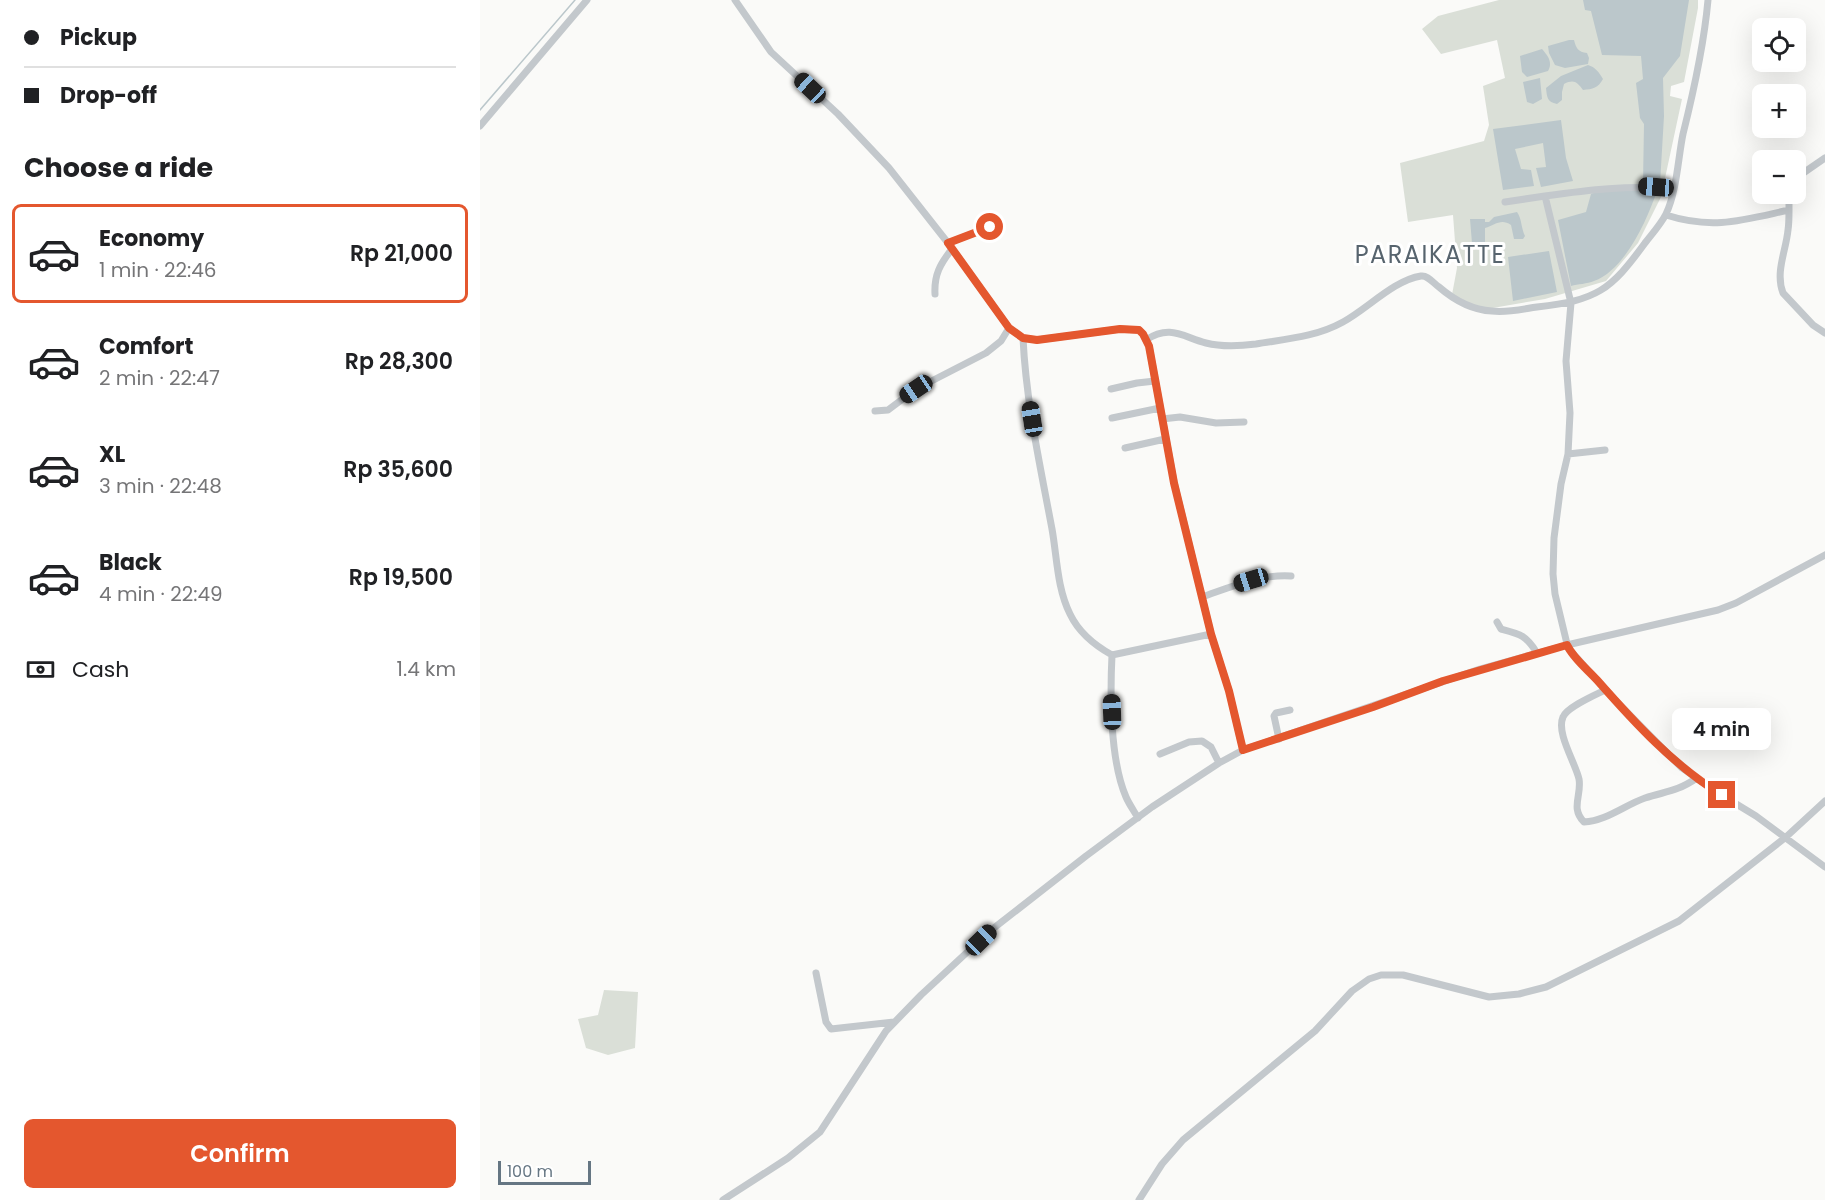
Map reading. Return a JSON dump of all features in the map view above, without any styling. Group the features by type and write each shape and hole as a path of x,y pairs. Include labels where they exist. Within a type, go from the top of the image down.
{"street":[{"path":"480,126 587,0"},
{"path":"735,0 771,52 838,114 889,168 950,246 1009,328 1023,338 1037,340 1132,328 1139,330 1146,340 1165,438 1202,597 1243,750"},
{"path":"1146,340 1152,336 1170,332 1206,344 1242,346 1320,333 1344,322 1378,297 1420,276 1428,277 1443,291 1464,304 1492,311 1571,303 1599,292 1630,265 1666,215 1695,85 1708,0"},
{"path":"1806,171 1825,158"},
{"path":"1505,202 1617,187 1673,189"},
{"path":"1545,196 1571,303 1566,361 1570,413 1568,454 1554,538 1555,594 1567,645 1605,690 1667,753 1697,778 1756,816 1825,867"},
{"path":"1789,204 1788,230 1780,272 1781,287 1783,293 1813,325 1825,333"},
{"path":"1666,215 1690,221 1718,224 1789,210"},
{"path":"936,294 935,275 950,246 990,227"},
{"path":"875,411 888,410 916,389 986,353 1001,341 1009,328"},
{"path":"1023,338 1029,401 1063,593 1069,612 1084,636 1112,655 1211,634"},
{"path":"1111,390 1155,381"},
{"path":"1112,418 1160,408"},
{"path":"1162,419 1180,417 1216,423 1244,422"},
{"path":"1125,448 1165,438"},
{"path":"1568,454 1605,450"},
{"path":"723,1200 788,1158 820,1132 853,1080 894,1023 990,931 1138,818 1219,763 1243,750 1443,681 1567,645 1718,610 1736,603 1825,555"},
{"path":"1202,597 1251,580 1279,575 1291,576"},
{"path":"1497,622 1501,629 1522,635 1537,653"},
{"path":"1112,655 1113,730 1116,756 1126,797 1138,818"},
{"path":"1605,690 1569,709 1563,714 1561,723 1565,742 1580,782 1576,808 1584,822 1607,816 1644,798 1675,791 1697,778"},
{"path":"1279,739 1274,716 1276,713 1290,710"},
{"path":"1160,754 1189,742 1202,741 1211,747 1219,763"},
{"path":"1139,1200 1162,1164 1183,1140 1315,1032 1352,991 1369,979 1381,975 1403,975 1489,997 1534,992 1679,921 1786,837 1825,801"},
{"path":"816,973 826,1022 831,1029 894,1023"}],"shaded area":[{"path":"1499,0 1698,0 1698,8 1684,82 1671,86 1670,96 1682,99 1661,197 1638,243 1606,281 1545,299 1481,310 1451,300 1457,268 1453,215 1408,222 1400,163 1484,141 1489,125 1483,86 1505,78 1497,40 1441,54 1422,29 1438,16"},
{"path":"1583,0 1689,0 1680,56 1663,78 1664,116 1660,184 1643,183 1644,124 1640,118 1636,83 1643,79 1641,56 1602,55 1591,11 1585,10"},
{"path":"1574,40 1581,52 1587,53 1588,64 1565,68 1555,65 1548,46"},
{"path":"1542,49 1550,62 1548,71 1527,77 1522,72 1520,56"},
{"path":"1588,65 1597,70 1603,79 1597,86 1583,90 1575,82 1567,82 1564,84 1562,100 1557,104 1549,100 1546,88 1561,76"},
{"path":"1540,78 1542,99 1533,104 1527,102 1523,82"},
{"path":"1561,120 1566,158 1573,181 1541,187 1536,168 1546,167 1543,143 1515,149 1521,169 1531,170 1534,186 1503,190 1493,129"},
{"path":"1602,189 1657,191 1641,229 1616,266 1594,281 1571,286 1558,220 1586,212 1591,194"},
{"path":"1517,212 1525,236 1523,239 1514,239 1511,225 1501,222 1485,228 1485,242 1472,243 1470,219 1485,219 1485,222 1489,222 1494,217"},
{"path":"1549,251 1557,292 1513,301 1508,257"},
{"path":"604,990 638,992 635,1048 608,1055 586,1048 578,1019 598,1015"}],"waterway":[{"path":"480,110 575,0"}],"district":[{"name":"PARAIKATTE","path":"1430,254"}],"route":[{"path":"990,227 948,243 1009,328 1016,334 1023,338 1037,340 1132,328 1143,334 1149,346 1165,438 1180,505 1211,634 1229,691 1243,750 1480,669 1567,645 1610,695 1682,768 1722,795"}]}
